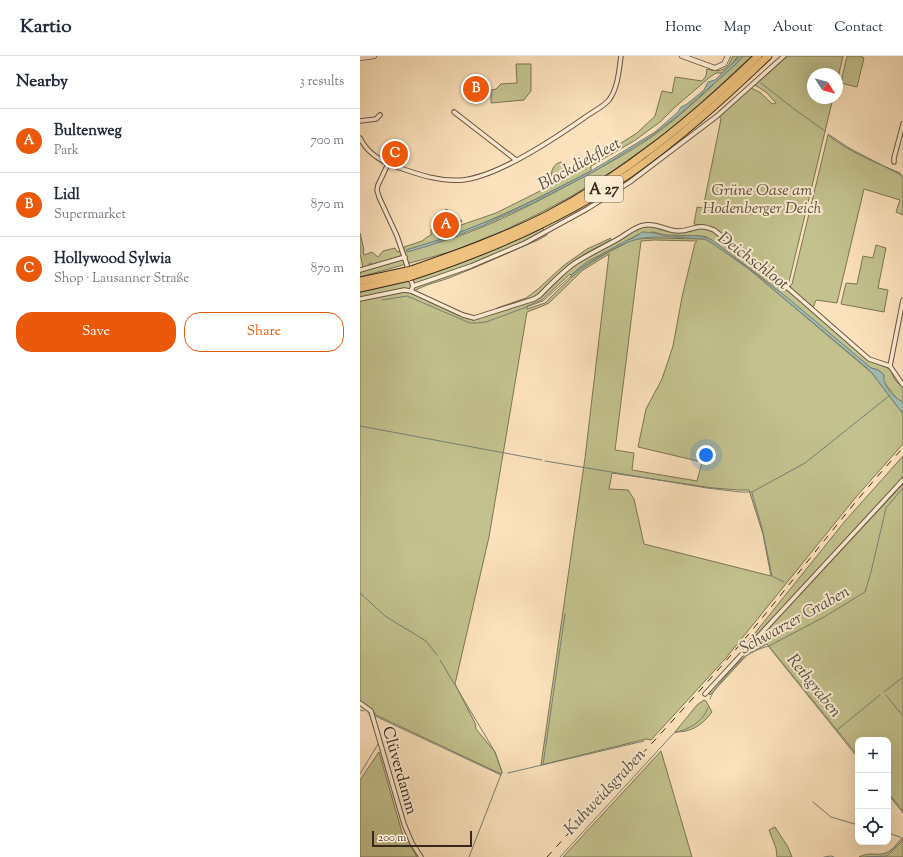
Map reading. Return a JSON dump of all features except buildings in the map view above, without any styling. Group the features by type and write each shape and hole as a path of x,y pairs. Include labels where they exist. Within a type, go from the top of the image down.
{"highway":[{"name":"A 27","path":"360,281 410,273 476,247 546,215 605,182 647,153 692,117 758,56"},
{"name":"A 27","path":"360,288 410,273 453,263 548,222 589,199 628,174 673,141 768,56"}],"street":[{"path":"360,58 374,56"},
{"path":"360,138 370,152 388,164 433,178 453,180 477,177 516,160 567,130 606,102 611,96 615,86 621,56"},
{"path":"682,56 715,68 724,64 728,56"},
{"path":"413,286 471,266 525,243 587,209 630,182 717,116 784,56"},
{"path":"454,112 516,160"},
{"path":"360,121 376,119 380,115"},
{"path":"894,162 903,124"},
{"path":"388,164 377,190 405,257 413,286 411,291"},
{"path":"361,299 404,290 411,291 463,315 474,318 534,299 575,263 637,227 653,225 673,231 688,230 696,226 705,226 714,230 789,289 869,359 890,366 903,385"},
{"path":"360,270 405,257"},
{"path":"890,366 903,300"},
{"path":"706,694 903,480"},
{"name":"Clüverdamm","path":"360,703 371,710 404,824 420,857"}],"green space":[{"path":"733,56 738,56 723,73 716,73 710,77 660,122 634,141 591,166 591,171 524,205 478,225 430,243 406,250 470,232 512,214 611,162 650,138 675,119 743,56 752,56 686,117 663,135 611,172 570,197 505,230 453,251 360,277 360,269 363,268 360,253 360,233 364,255 372,252 378,257 383,251 395,248 397,252 404,250 404,247 422,241 431,235 431,230 446,209 462,221 458,226 496,213 546,188 637,133 655,116 662,91 672,93 675,77 702,81 706,76 707,69 717,71 723,69 729,64"},
{"name":"Grüne Oase am Hodenberger Deich","path":"787,56 843,56 840,68 807,68 807,104 832,104 789,282 786,285 708,226 694,224 697,207 703,208 721,119 719,116 751,88 761,93 772,104 776,103 767,93 755,85"},
{"path":"847,56 860,56 864,58 857,87 843,84 843,74"},
{"path":"516,64 531,64 531,91 524,100 491,103 491,90 496,89 501,84 517,83"},
{"path":"828,135 854,152 900,173 903,178 903,215 896,212 900,200 864,189 837,303 816,300 813,308 790,286 792,284"},
{"path":"561,162 566,168 558,176 558,179 553,180 551,178 551,173 553,168 556,164"},
{"path":"648,226 667,231 701,228 712,231 786,288 868,360 890,369 895,380 903,388 903,402 898,400 883,381 884,375 878,370 871,368 764,279 707,237 665,235 653,232 639,234 587,262 571,275 570,274 542,300 527,306 527,309 545,303 579,270 630,241 653,238 705,239 749,269 872,373 903,414 903,444 856,497 726,658 651,740 646,739 541,765 585,458 609,254 583,270 549,303 527,312 489,537 455,684 475,723 476,729 495,752 502,772 501,774 376,715 360,701 360,292 384,287 453,266 499,248 543,228 547,235 538,240 464,272 421,287 411,293 458,315 474,319 496,313 497,308 526,298 563,266 587,249 611,238 609,241 571,263 527,303 541,297 571,268 636,229","holes":["641,241 697,241 695,243 682,297 673,346 662,379 646,409 638,447 702,462 697,481 632,470 634,453 615,450","612,473 713,488 749,490 763,534 771,576 644,544 634,499 628,490 609,489"]},
{"path":"876,245 886,248 878,288 888,290 884,312 841,304 846,283 857,284 863,256 873,258"},
{"path":"903,456 903,478 743,651 742,649 845,521"},
{"path":"903,484 903,811 891,797 891,737 855,737 855,752 767,644 747,655 710,695 709,694"},
{"path":"704,700 712,712 708,717 696,727 686,731 675,732 697,705"},
{"path":"661,751 692,857 563,857"},
{"path":"379,752 405,843 408,841 417,857 360,857 360,780"},
{"path":"775,827 788,847 792,857 777,857 776,848 769,830"},
{"path":"903,837 903,857 859,857 868,854 885,853 891,850"}],"water":[{"path":"740,56 743,56 735,65 675,118 650,137 595,171 533,203 482,226 428,246 407,252 406,250 445,238 501,216 591,171 655,132 678,112 681,107 704,90 708,82 715,80"},
{"path":"642,232 667,236 696,236 712,240 789,299 871,368 878,370 884,375 885,383 889,391 903,402 903,414 867,368 749,269 705,239 662,237 630,241 586,266 572,277 571,275 589,263"}],"waterway":[{"path":"761,83 825,131"},
{"path":"828,134 849,148 899,174 903,178"},
{"name":"Deichschloot","path":"382,300 407,296 470,323 486,322 543,301 571,276"},
{"path":"545,461 707,488 752,492 805,463 889,396"},
{"path":"360,426 542,460"},
{"name":"Schwarzer Graben","path":"710,699 720,683 746,656 769,646 824,617 865,592 886,508 903,488"},
{"path":"752,493 762,528 772,576 784,582"},
{"path":"360,593 385,616 426,641 437,655"},
{"path":"543,765 565,614"},
{"name":"Rethgraben","path":"769,647 855,754"},
{"path":"440,660 495,752 502,772 469,857"},
{"path":"884,692 903,677"},
{"path":"837,730 880,695"},
{"path":"886,695 903,716"},
{"name":"Kuhweidsgraben","path":"560,857 674,733 685,730 694,725 702,718 708,708"},
{"name":"Schwarzer Graben","path":"360,710 364,711"},
{"path":"368,713 377,737"},
{"name":"Schwarzer Graben","path":"375,716 501,775"},
{"name":"Schwarzer Graben","path":"508,773 644,741"},
{"path":"360,774 378,744"},
{"name":"Rethgraben","path":"891,798 903,813"},
{"path":"813,802 831,817 855,824"},
{"path":"891,834 900,837 903,840"},
{"path":"866,857 887,856 903,840"},
{"path":"824,857 834,857"}],"railway":[{"path":"547,857 724,663 863,493 903,448"}],"place":[{"name":"Lidl","path":"476,89"},
{"name":"Hollywood Sylwia","path":"395,154"},
{"name":"Bultenweg","path":"446,225"}],"water label":[{"name":"Blockdiekfleet","path":"579,163"}]}
